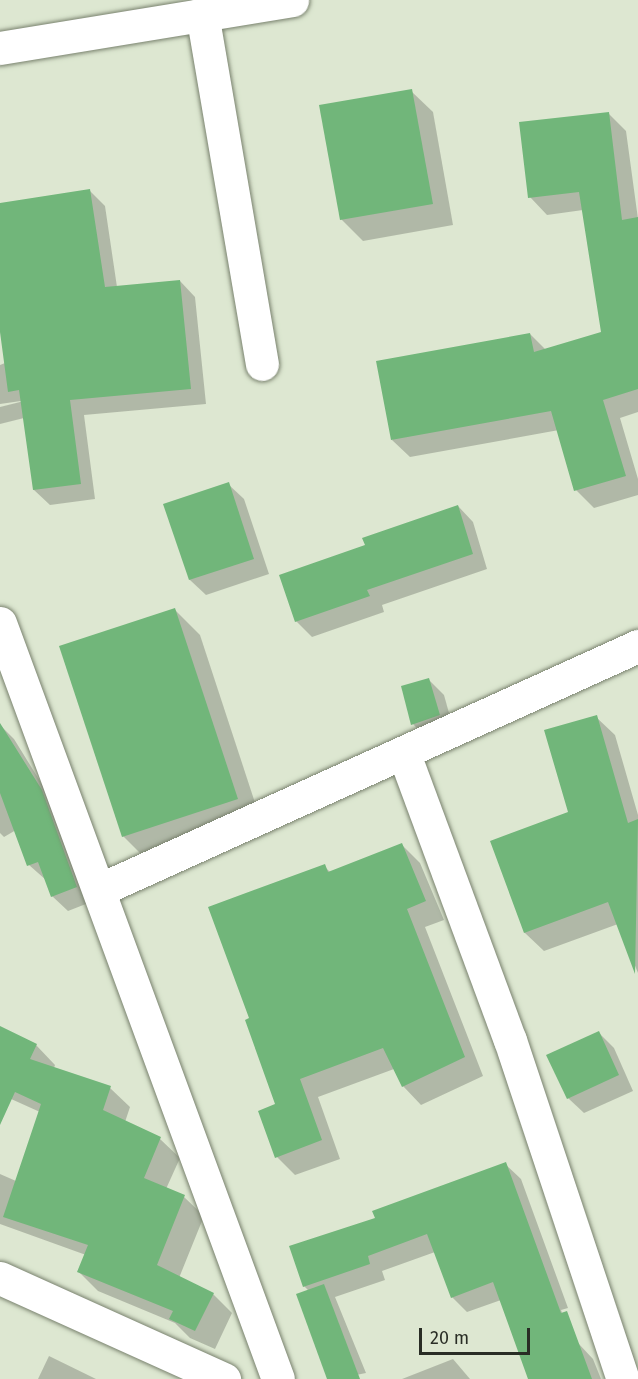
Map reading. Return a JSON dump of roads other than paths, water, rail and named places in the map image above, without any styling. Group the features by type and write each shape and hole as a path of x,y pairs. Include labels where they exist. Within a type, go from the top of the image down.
{"street":[{"path":"0,48 292,0"},
{"path":"202,13 262,364"},
{"path":"0,623 278,1379"},
{"path":"99,890 404,754 638,646"},
{"path":"404,754 510,1040 623,1379"},
{"path":"0,1278 224,1379"}]}
